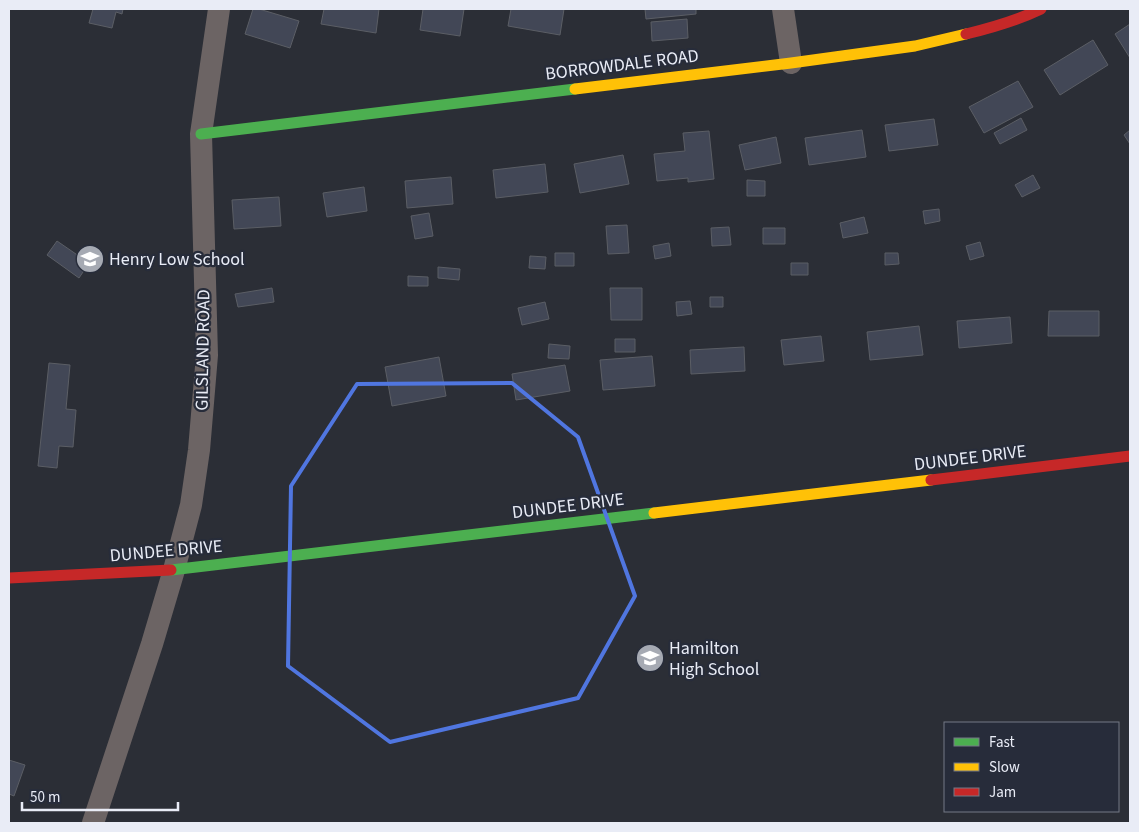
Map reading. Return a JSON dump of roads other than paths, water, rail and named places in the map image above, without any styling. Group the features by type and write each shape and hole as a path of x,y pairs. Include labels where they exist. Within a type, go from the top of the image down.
{"street":[{"name":"GILSLAND ROAD","path":"93,823 152,644 192,505 207,355 201,134 220,9"},
{"path":"783,9 791,63"},
{"name":"BORROWDALE ROAD","path":"201,134 791,63 914,46 980,32 1041,9"},
{"name":"DUNDEE DRIVE","path":"9,578 40,578 174,570 1130,456"}],"place":[{"name":"Henry Low School","path":"90,259"},
{"name":"Hamilton High School","path":"650,658"}]}
